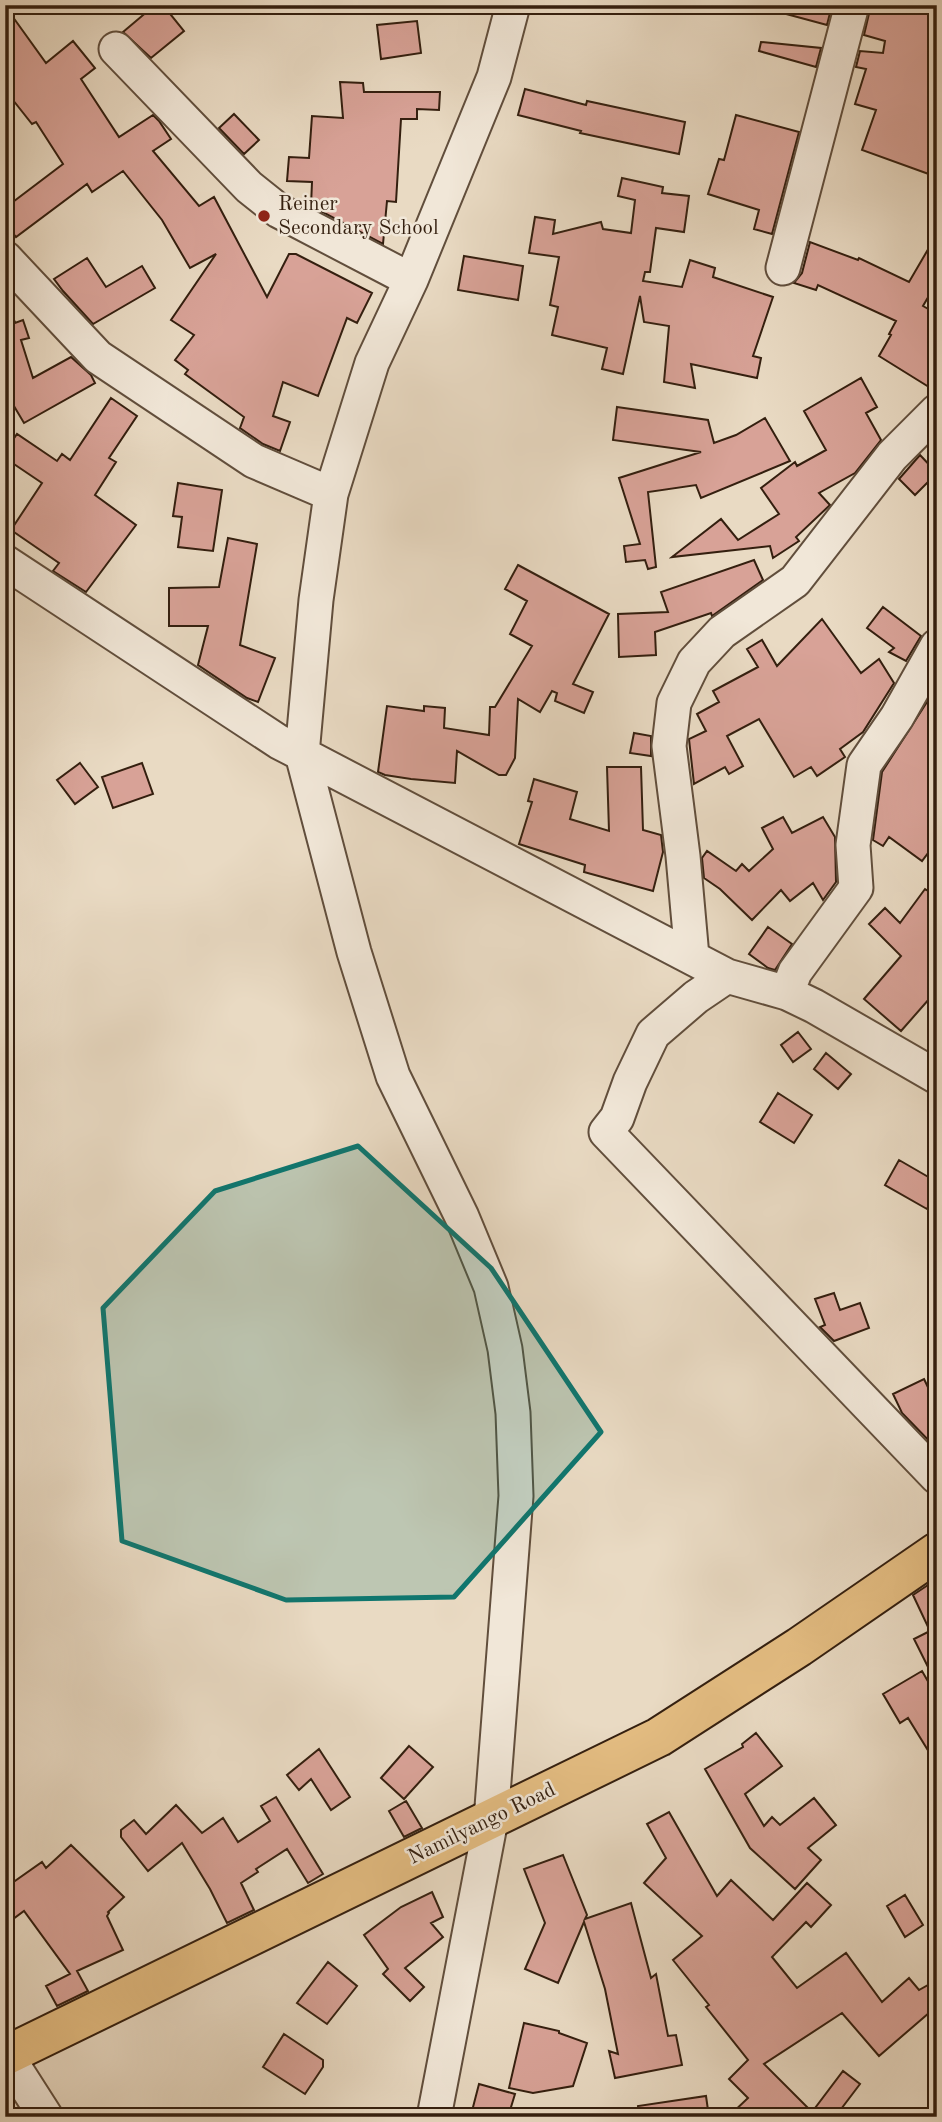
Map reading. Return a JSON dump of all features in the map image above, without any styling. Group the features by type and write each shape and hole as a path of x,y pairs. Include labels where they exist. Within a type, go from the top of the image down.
{"main road":[{"name":"Namilyango Road","path":"6,2056 660,1737 799,1647 937,1552"}],"street":[{"path":"434,2117 491,1820 516,1496 513,1413 505,1349 491,1287 462,1217 393,1076 290,748 331,494 372,363 411,280 494,77 513,5"},
{"path":"783,268 852,5"},
{"path":"116,49 249,187 279,211 411,280"},
{"path":"5,258 98,357 254,461 331,494"},
{"path":"692,957 669,746 674,703 694,662 722,632 795,580 892,456 937,411"},
{"path":"5,562 290,748 727,976 787,993 814,1006 937,1077"},
{"path":"787,993 794,972 856,888 853,845 864,765 897,717 937,646"},
{"path":"727,976 696,997 653,1034 630,1082 618,1118 606,1132 937,1477"},
{"path":"6,2056 46,2117"}],"highlighted area":[{"path":"358,1146 491,1268 601,1432 454,1597 286,1600 122,1541 103,1308 215,1191"}],"building":[{"path":"155,5 163,5 184,31 151,58 123,32"},
{"path":"776,5 832,5 827,25 775,11"},
{"path":"871,5 918,5 937,10 937,177 862,150 876,110 855,104 866,69 856,67 860,51 883,53 885,41 864,35"},
{"path":"5,6 46,63 73,41 95,68 81,79 119,137 153,115 159,121 171,139 153,151 199,206 214,197 267,297 289,254 296,254 372,293 357,323 347,318 318,396 283,382 273,416 290,422 280,451 263,444 240,428 244,417 185,374 188,370 175,360 194,335 171,320 216,254 190,268 162,220 123,171 92,192 87,184 16,237 5,223 5,208 63,164 36,122 32,124 5,90"},
{"path":"417,21 421,53 381,59 377,25"},
{"path":"761,42 821,48 816,67 759,51"},
{"path":"340,82 363,83 364,92 440,92 439,110 417,109 417,119 401,119 396,202 387,201 383,244 311,206 312,182 287,181 289,157 309,158 312,116 343,118"},
{"path":"525,89 586,105 587,101 685,122 679,154 580,133 581,131 518,115"},
{"path":"234,114 259,140 244,154 219,128"},
{"path":"736,115 799,132 772,234 754,229 759,210 708,194 719,159 724,160"},
{"path":"622,178 663,187 662,193 689,196 684,232 656,228 650,272 645,272 643,281 682,287 690,260 715,268 713,277 773,297 753,356 761,358 757,378 691,364 695,388 664,382 669,326 644,322 640,296 623,374 602,369 607,348 552,335 558,307 550,305 559,257 529,253 535,217 555,220 553,234 601,222 603,229 631,233 635,200 618,196"},
{"path":"937,234 937,282 923,306 937,314 937,392 879,356 896,321 818,285 816,290 794,283 802,273 810,242 858,260 859,258 909,282"},
{"path":"464,256 523,266 518,300 458,290"},
{"path":"87,258 106,287 142,266 155,288 93,324 54,279"},
{"path":"5,303 9,303 15,323 23,320 29,338 21,340 33,378 71,357 91,375 95,383 24,423 5,391"},
{"path":"861,378 877,407 866,413 881,440 855,473 819,493 830,505 796,537 799,541 773,558 770,546 672,557 721,519 738,540 779,514 761,488 795,462 797,466 826,450 804,411"},
{"path":"111,398 137,416 109,458 116,462 95,495 136,525 86,592 53,571 59,563 11,530 42,483 5,458 5,451 17,434 57,461 62,454 70,460"},
{"path":"617,407 708,420 714,443 736,435 765,418 790,461 701,498 696,485 648,492 656,567 648,569 645,560 626,562 624,546 640,544 619,478 701,452 613,440"},
{"path":"920,455 937,473 915,495 899,479"},
{"path":"178,483 222,490 213,551 178,547 182,517 173,516"},
{"path":"228,538 257,544 240,645 275,658 258,702 247,698 198,665 208,626 169,626 169,588 219,587"},
{"path":"754,560 763,580 712,616 711,613 655,632 656,655 619,657 618,614 668,612 661,592"},
{"path":"518,565 609,614 573,684 593,692 584,713 555,701 557,693 552,691 540,712 518,699 515,758 506,775 499,775 457,751 455,783 411,779 378,772 387,706 424,711 424,706 445,708 444,728 489,735 490,707 495,707 532,646 510,634 527,601 505,589"},
{"path":"883,607 921,636 906,661 889,652 894,648 867,628"},
{"path":"822,619 861,673 879,659 894,683 863,732 840,749 845,757 817,776 811,767 794,777 759,719 727,736 743,766 729,774 725,767 694,784 689,739 706,731 697,714 719,702 713,691 758,667 747,649 762,640 777,666"},
{"path":"937,696 937,841 922,861 889,837 883,846 873,840 882,772 927,702"},
{"path":"634,733 651,736 651,756 630,753"},
{"path":"80,763 98,787 75,804 57,780"},
{"path":"142,763 153,794 113,808 102,777"},
{"path":"607,767 641,767 643,830 661,835 663,852 653,891 584,872 585,865 519,844 532,802 528,801 534,779 577,792 570,819 609,831"},
{"path":"783,817 792,833 823,817 835,837 836,882 823,900 813,883 790,901 781,890 752,920 720,889 704,878 702,858 707,851 736,871 742,864 749,871 773,849 762,828"},
{"path":"925,889 937,897 937,990 901,1031 864,999 901,956 869,924 885,908 900,923"},
{"path":"768,927 792,944 775,970 749,954"},
{"path":"798,1032 811,1049 793,1062 781,1045"},
{"path":"826,1053 851,1074 838,1089 814,1069"},
{"path":"778,1093 812,1115 794,1143 760,1122"},
{"path":"899,1160 937,1182 937,1192 927,1209 885,1185"},
{"path":"834,1293 840,1310 860,1303 869,1328 834,1341 820,1327 825,1325 815,1299"},
{"path":"924,1379 937,1406 937,1449 902,1413 893,1394"},
{"path":"937,1579 937,1685 914,1639 930,1631 913,1595"},
{"path":"922,1671 937,1697 937,1765 908,1718 900,1723 883,1694"},
{"path":"756,1733 782,1766 745,1794 764,1826 772,1817 780,1825 814,1798 836,1825 808,1848 821,1860 795,1889 750,1848 705,1769 743,1747 742,1744"},
{"path":"409,1746 433,1767 404,1799 381,1778"},
{"path":"319,1749 350,1797 331,1810 311,1779 299,1790 287,1775"},
{"path":"276,1797 323,1874 308,1883 287,1849 256,1869 258,1872 241,1883 254,1910 227,1923 182,1843 148,1871 121,1837 121,1830 134,1820 146,1834 176,1805 202,1833 223,1818 238,1842 270,1821 261,1806"},
{"path":"406,1801 422,1828 404,1837 389,1811"},
{"path":"669,1812 717,1896 731,1880 773,1920 807,1883 831,1905 811,1927 806,1922 772,1957 797,1988 846,1953 882,2002 909,1978 919,1990 937,1980 937,2006 879,2056 842,2013 764,2064 812,2112 843,2071 860,2084 835,2117 728,2117 748,2098 729,2079 748,2060 673,1960 702,1936 644,1883 666,1858 647,1824"},
{"path":"71,1845 124,1897 107,1916 123,1950 77,1971 88,1991 57,2006 46,1986 70,1974 24,1911 5,1925 5,1888 42,1862 46,1868"},
{"path":"563,1855 587,1915 585,1919 631,1903 651,1978 656,1974 668,2036 676,2035 682,2065 615,2078 609,2051 618,2054 605,1989 584,1922 558,1983 525,1969 545,1923 524,1869"},
{"path":"432,1892 443,1917 431,1923 443,1937 405,1968 424,1987 410,2001 383,1974 388,1969 364,1935 401,1907"},
{"path":"905,1895 923,1925 905,1937 887,1906"},
{"path":"328,1962 357,1986 327,2024 297,2003"},
{"path":"524,2023 559,2031 587,2043 573,2086 533,2093 509,2088"},
{"path":"284,2034 323,2060 323,2067 305,2094 263,2067"},
{"path":"479,2084 515,2094 508,2117 492,2117 472,2111"},
{"path":"706,2096 709,2117 639,2117 638,2106"}],"place":[{"name":"Reiner Secondary School","path":"264,216"}]}
